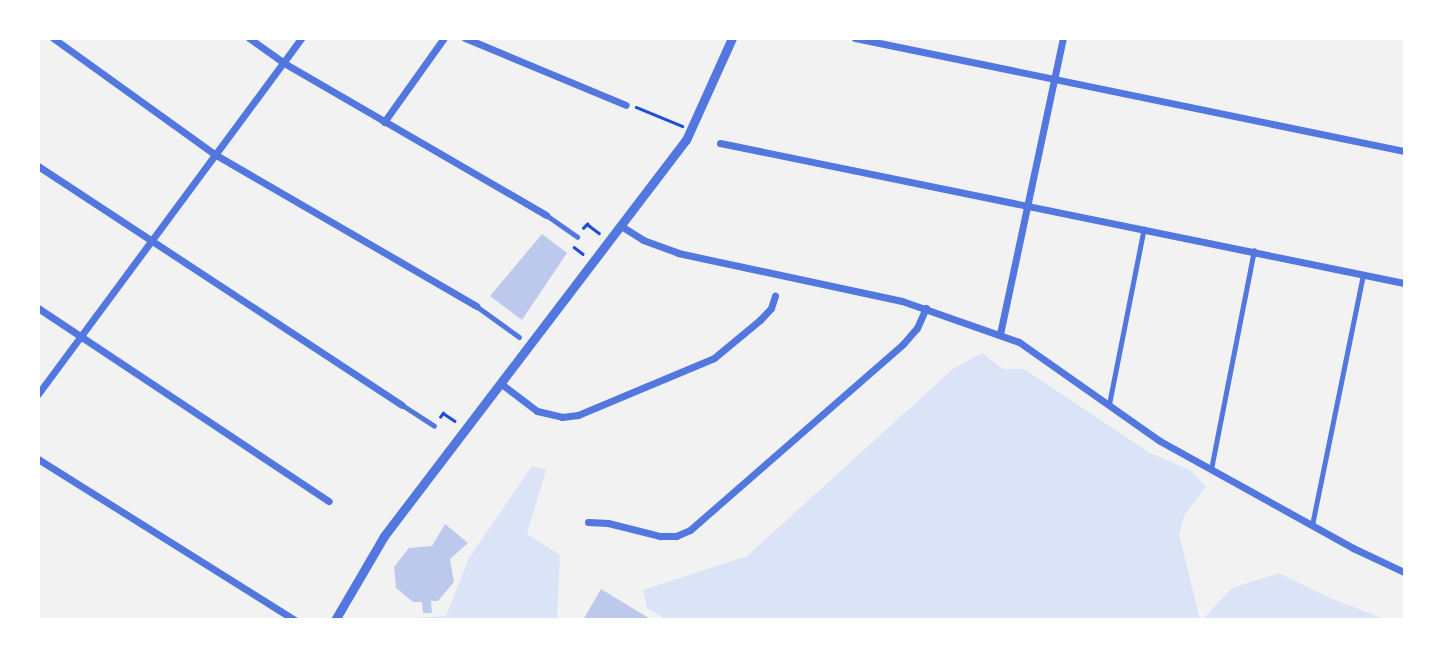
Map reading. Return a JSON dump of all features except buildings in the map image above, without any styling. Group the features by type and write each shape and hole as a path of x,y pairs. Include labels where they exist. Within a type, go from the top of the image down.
{"street":[{"path":"53,38 216,155 476,306 519,337"},
{"path":"249,38 284,63 546,215 578,237"},
{"path":"38,394 301,38"},
{"path":"384,122 444,38"},
{"path":"465,38 626,105"},
{"path":"335,620 384,536 691,131 732,38"},
{"path":"855,38 1405,151"},
{"path":"1000,334 1063,38"},
{"path":"720,143 1405,283"},
{"path":"38,166 434,426"},
{"path":"621,226 643,240 678,253 870,293 926,308 1000,334 1038,353 1160,441 1312,525 1405,572"},
{"path":"1109,404 1144,228"},
{"path":"1211,470 1254,250"},
{"path":"1312,525 1363,274"},
{"path":"500,383 537,411 562,417 578,415 714,358 760,320 771,307 775,296"},
{"path":"38,308 81,339 330,501"},
{"path":"588,522 608,523 660,536 676,536 690,530 903,344 917,328 926,308"},
{"path":"38,459 295,620"}],"path":[{"path":"626,105 691,131"}],"shaded area":[{"path":"982,353 1003,369 1024,369 1150,453 1190,470 1206,487 1185,514 1179,534 1200,619 667,620 647,608 643,590 747,556 954,368"},
{"path":"532,466 546,470 527,534 560,555 557,619 400,619 446,616 469,558"},
{"path":"1279,573 1328,597 1384,619 1203,619 1232,588"}]}
